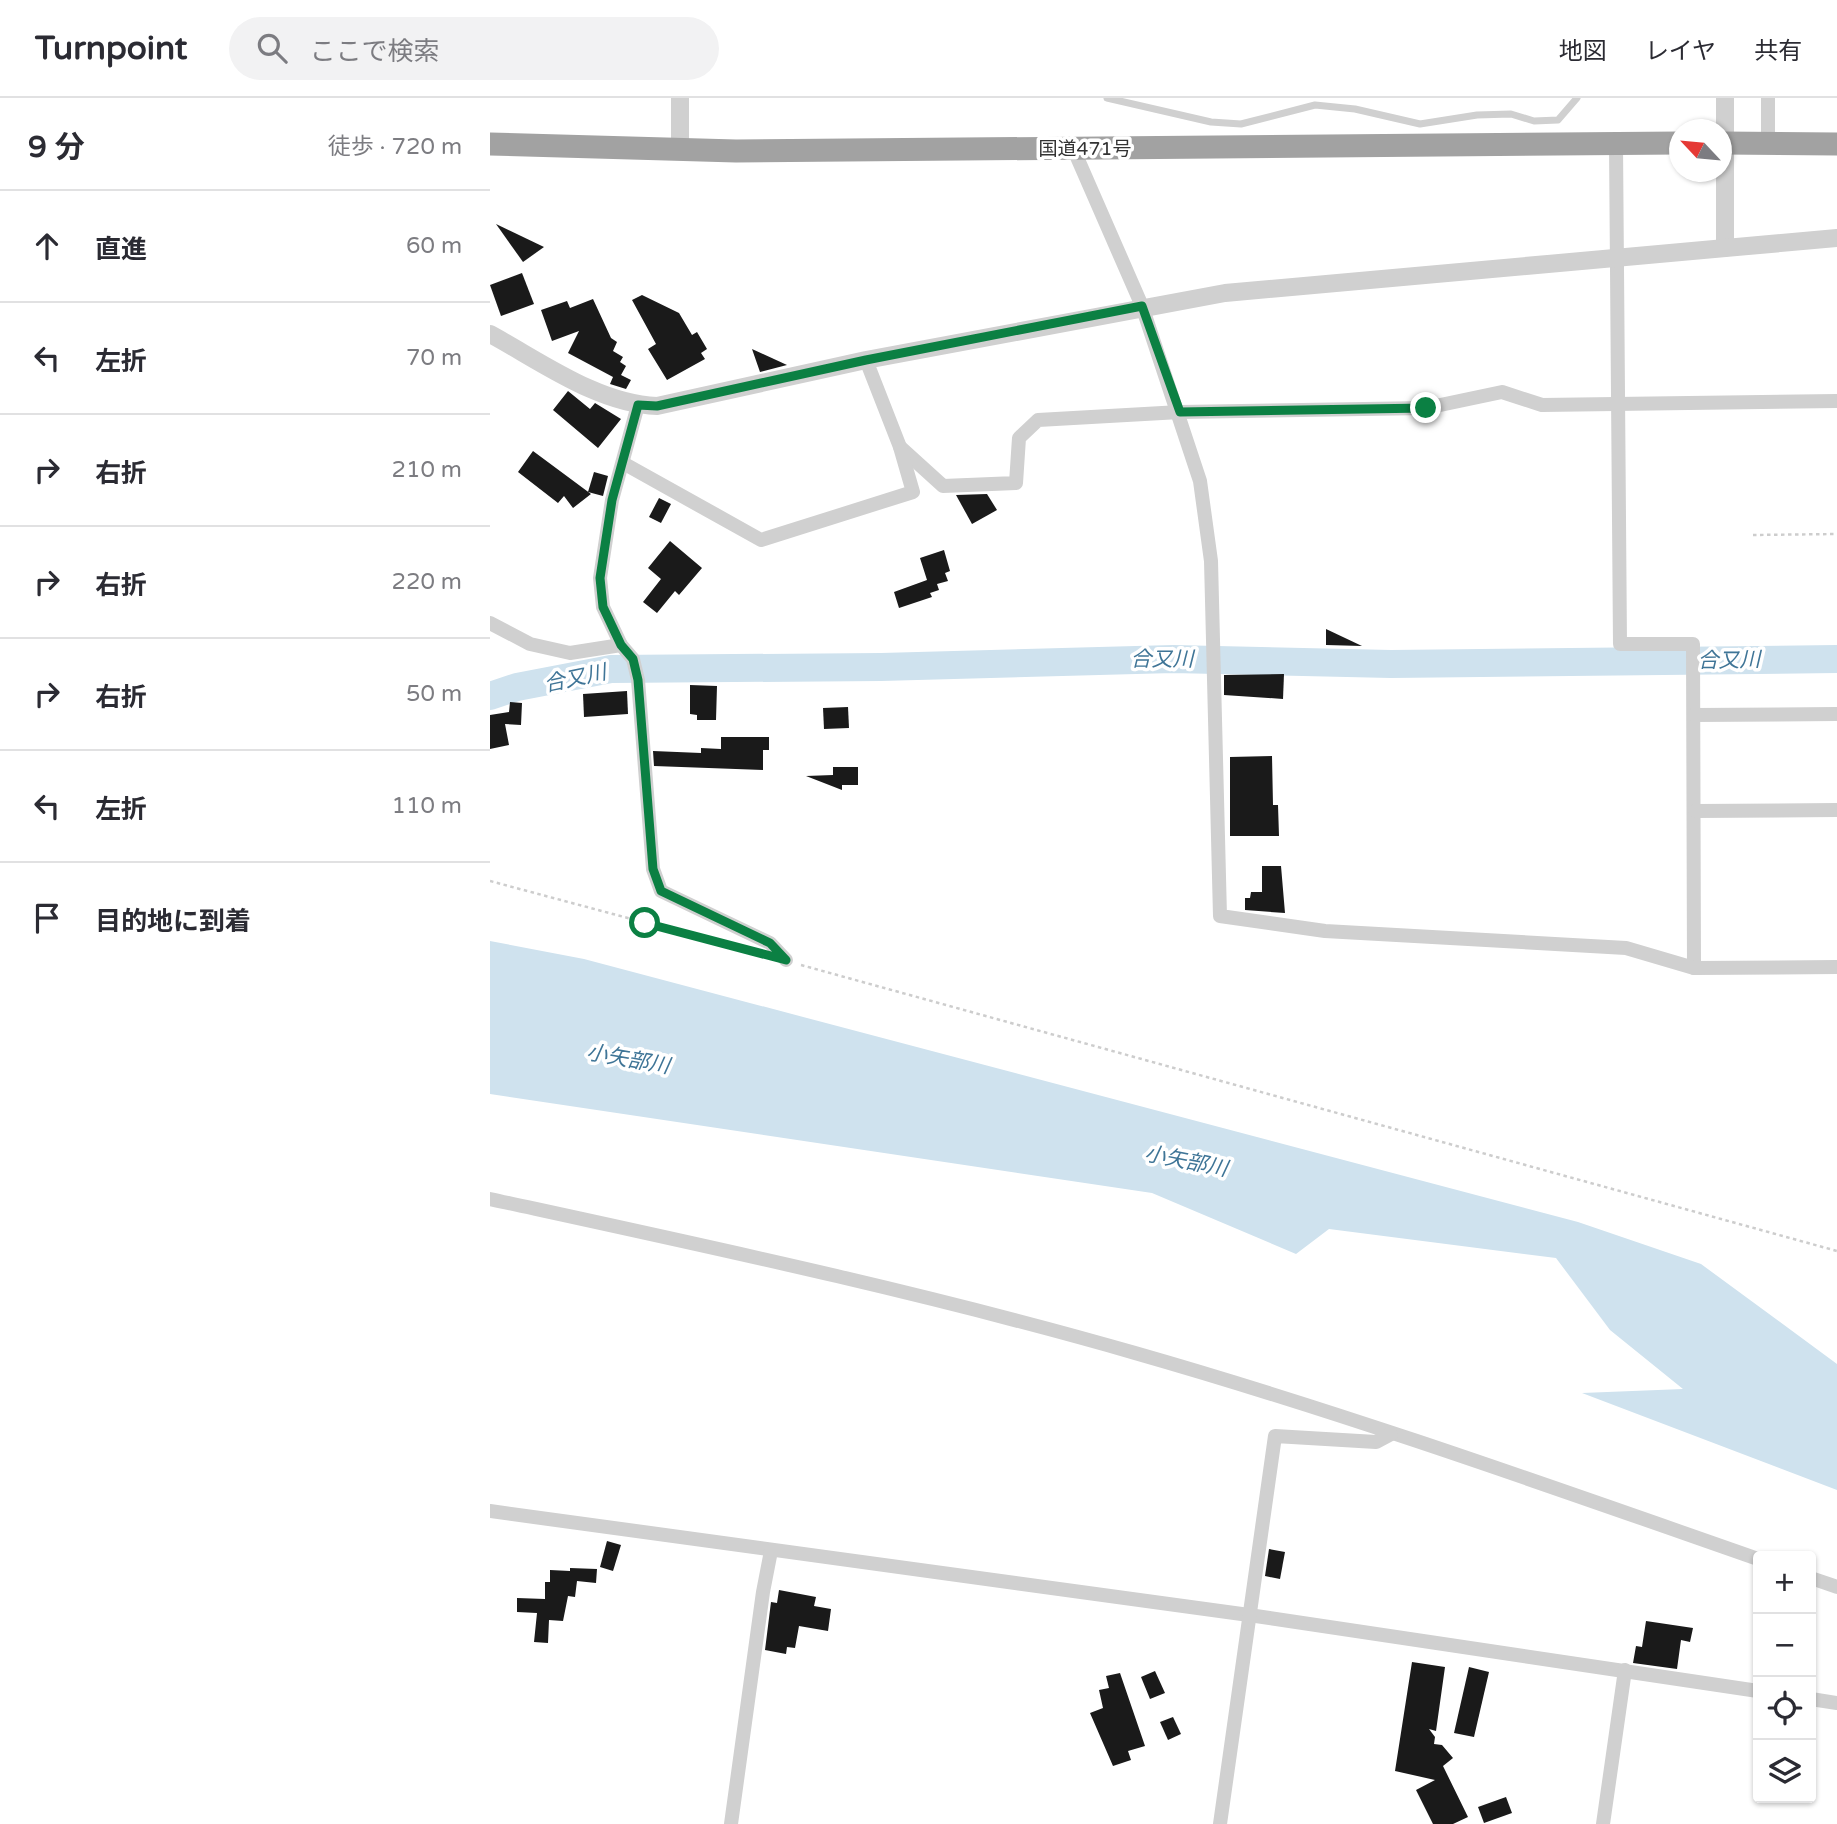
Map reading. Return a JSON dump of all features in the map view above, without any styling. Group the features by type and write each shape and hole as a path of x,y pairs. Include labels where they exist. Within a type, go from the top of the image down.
{"highway":[{"name":"国道471号","path":"490,144 680,149 1669,143"},
{"path":"1732,143 1837,144"}],"street":[{"path":"680,98 680,149"},
{"path":"1725,98 1725,119"},
{"path":"1768,98 1768,143"},
{"path":"1616,144 1620,644 1693,644 1694,968"},
{"path":"1073,148 1142,306 1180,412 1200,481 1211,561 1220,916 1325,931 1626,948 1694,968 1837,967"},
{"path":"1724,182 1725,248"},
{"path":"490,334 583,384 638,405 657,406 866,360 1225,292 1616,260 1837,238"},
{"path":"623,463 761,540 913,492 900,447 866,360"},
{"path":"900,447 943,486 1016,483 1019,438 1038,420 1180,412 1426,408 1502,391 1542,405 1837,401"},
{"path":"638,405 612,500 600,578 603,607 621,645 633,659 638,680 653,869 661,891 770,943 786,960"},
{"path":"490,623 530,644 570,653 621,645"},
{"path":"1694,715 1837,715"},
{"path":"1695,811 1837,810"},
{"path":"490,1199 978,1312 1136,1353 1391,1434 1753,1557"},
{"path":"1220,1824 1242,1690 1249,1615 1275,1436 1376,1441 1391,1434"},
{"path":"490,1511 1249,1615 1753,1690"},
{"path":"731,1824 771,1551"},
{"path":"1816,1580 1837,1587"},
{"path":"1603,1824 1625,1670"},
{"path":"1816,1700 1837,1703"}],"lane":[{"path":"1107,98 1211,122 1241,124 1315,105 1355,109 1420,124 1478,115 1558,120 1577,98"}],"path":[{"path":"1752,535 1837,534"},
{"path":"490,881 749,950"},
{"path":"786,960 1837,1251"}],"water":[{"name":"小矢部川","path":"490,941 584,959 1578,1222 1701,1264 1837,1364 1837,1490 1582,1393 1683,1389 1610,1330 1556,1258 1329,1229 1296,1254 1152,1193 490,1094"}],"building":[{"path":"496,224 544,247 523,262"},
{"path":"522,273 534,304 501,316 490,285"},
{"path":"642,295 679,313 692,335 697,332 707,349 701,353 705,359 667,380 648,349 656,344 632,300"},
{"path":"593,299 611,338 617,342 613,351 623,357 620,362 626,366 621,375 631,380 626,389 610,384 613,377 568,353 579,331 552,341 541,310 567,301 570,308"},
{"path":"752,349 787,365 760,372"},
{"path":"568,391 590,409 595,403 621,419 598,448 553,410"},
{"path":"533,451 591,494 573,508 564,496 558,503 518,472"},
{"path":"594,472 608,476 603,496 588,492"},
{"path":"987,494 997,510 972,524 956,495"},
{"path":"659,498 671,504 661,523 649,517"},
{"path":"670,541 702,568 679,595 675,591 657,613 643,602 661,579 648,568"},
{"path":"944,550 950,571 945,573 948,581 937,584 939,590 930,593 932,597 899,608 894,592 927,580 920,558"},
{"path":"1326,629 1362,646 1326,645"},
{"path":"1284,674 1283,699 1224,695 1224,675"},
{"path":"690,685 717,686 716,720 697,720 697,715 690,714"},
{"path":"627,691 628,714 584,717 583,694"},
{"path":"510,702 522,703 521,725 505,724 509,745 490,749 490,715 509,712"},
{"path":"848,707 849,728 824,729 823,708"},
{"path":"721,737 769,737 769,750 763,750 763,770 654,766 653,751 701,753 701,748 721,749"},
{"path":"1272,756 1273,805 1278,805 1279,836 1230,836 1230,757"},
{"path":"833,767 858,767 858,785 842,785 842,790 806,776 833,775"},
{"path":"1262,866 1281,866 1285,913 1245,910 1245,898 1250,898 1251,892 1262,892"},
{"path":"607,1541 621,1545 613,1571 600,1567"},
{"path":"1269,1549 1285,1552 1280,1579 1265,1576"},
{"path":"570,1568 597,1569 596,1583 577,1581 575,1597 568,1596 563,1621 549,1620 548,1643 534,1642 537,1613 517,1612 517,1598 545,1599 545,1582 550,1582 550,1570 570,1571"},
{"path":"779,1590 816,1597 814,1606 831,1609 828,1631 799,1626 795,1648 787,1647 786,1654 765,1650 771,1602 777,1603"},
{"path":"1646,1621 1693,1628 1690,1642 1681,1640 1677,1669 1633,1663 1636,1646 1642,1647"},
{"path":"1412,1662 1445,1667 1436,1731 1429,1729 1435,1737 1434,1744 1442,1745 1453,1758 1443,1766 1468,1817 1453,1824 1433,1824 1416,1790 1435,1780 1395,1771"},
{"path":"1469,1667 1489,1672 1474,1737 1454,1733"},
{"path":"1155,1671 1165,1693 1150,1699 1141,1677"},
{"path":"1120,1673 1145,1746 1128,1751 1131,1760 1113,1766 1090,1713 1103,1708 1099,1690 1109,1688 1106,1676"},
{"path":"1173,1717 1181,1734 1168,1740 1160,1722"},
{"path":"1506,1797 1512,1813 1484,1823 1478,1807"}],"waterway":[{"name":"合又川","path":"490,696 517,687 611,669 881,667 1173,659 1391,664 1837,659"}],"route":[{"path":"645,923 786,960 770,943 661,891 653,869 638,680 633,659 621,645 603,607 600,578 612,500 638,405 657,406 866,360 1142,306 1180,412 1426,408"}]}
